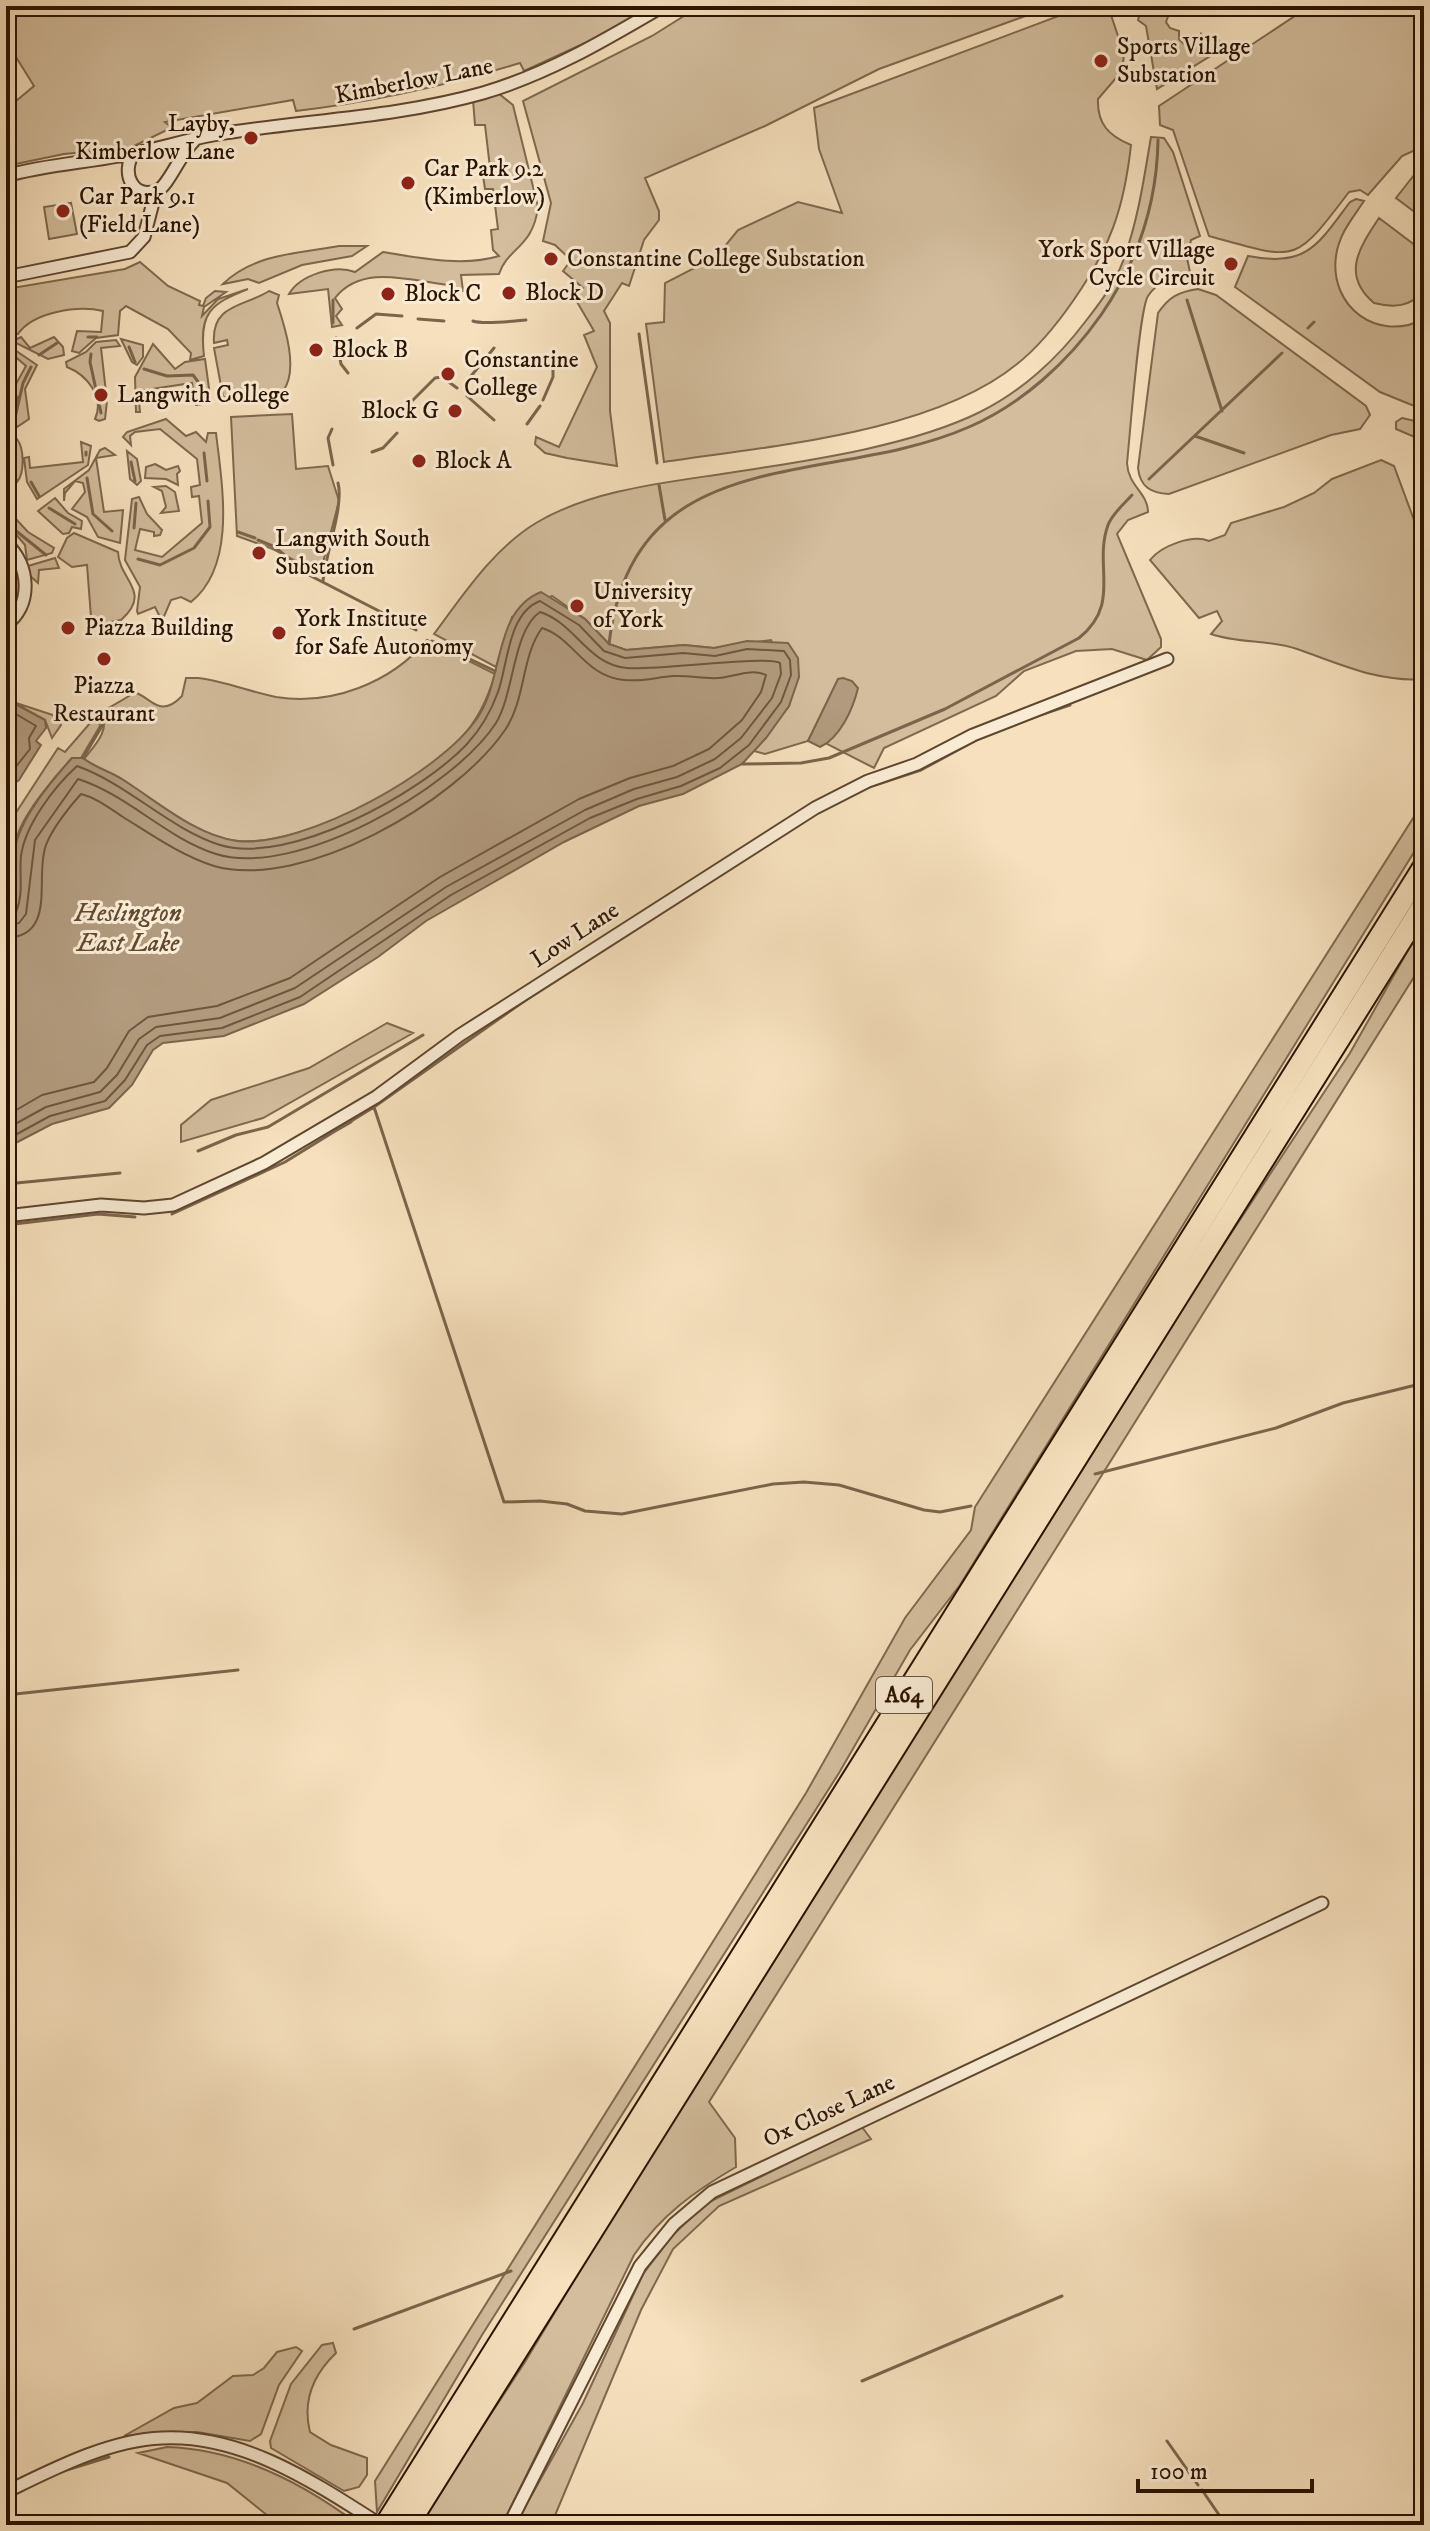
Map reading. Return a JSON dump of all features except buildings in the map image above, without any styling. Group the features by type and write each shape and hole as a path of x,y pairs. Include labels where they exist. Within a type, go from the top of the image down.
{"highway":[{"name":"A64","path":"383,2525 1424,866"},
{"name":"A64","path":"408,2525 1424,904"}],"street":[{"name":"Kimberlow Lane","path":"157,149 434,105 484,93 565,62 663,6"},
{"path":"6,277 130,252 144,237 149,207 156,191 168,182 172,169 194,141"},
{"path":"6,176 157,149 167,156 172,169"},
{"path":"127,175 134,153"},
{"path":"102,159 127,175 140,191 156,191"},
{"path":"6,543 24,572 26,589 22,609 6,625"},
{"name":"Low Lane","path":"6,1216 101,1205 144,1208 173,1205 264,1163 376,1097 460,1035 815,808 868,781 917,764 973,735 1167,659"},
{"name":"Ox Close Lane","path":"509,2525 640,2266 674,2224 712,2192 1322,1903"},
{"path":"6,2492 50,2471 118,2446 161,2438 214,2442 260,2455 383,2525"}],"shaded area":[{"path":"6,6 652,6 609,32 524,71 520,63 436,86 353,103 296,111 293,100 165,122 170,126 167,130 130,148 64,154 6,166 6,125 16,119 10,106 34,86 6,41"},
{"path":"700,6 1053,6 879,69 765,126 645,178 659,211 659,220 644,240 629,286 622,283 604,311 610,323 610,411 617,466 545,453 535,444 536,437 559,447 597,367 584,335 594,331 573,295 583,288 563,271 571,260 555,245 543,241 551,203 523,101 652,36"},
{"path":"1085,6 1108,6 1124,54 1122,71 1098,99 1098,108 1106,128 1116,138 1131,145 1128,168 1119,209 1097,263 1041,342 1017,364 982,387 941,406 896,421 800,442 664,462 646,324 664,322 665,283 716,257 738,230 798,202 842,213 819,149 814,108"},
{"path":"1142,6 1167,6 1178,12 1169,14 1166,22 1170,28 1179,31 1179,39 1186,46 1197,45 1201,34 1206,42 1217,37 1222,46 1220,50 1157,89 1146,26 1138,20"},
{"path":"1310,6 1424,6 1424,146 1402,156 1368,195 1360,190 1349,192 1316,233 1291,251 1260,250 1209,236 1173,130 1160,125 1159,106"},
{"path":"498,93 513,105 538,207 531,231 499,274 461,275 463,291 449,290 449,285 403,278 373,277 359,281 346,287 335,298 342,309 336,316 342,325 332,327 328,289 289,294 309,277 328,270 355,272 383,252 456,261 499,256 493,250 491,230 498,229 493,189 485,189 482,169 490,168 485,125 475,125 473,100"},
{"path":"1151,137 1164,138 1173,152 1200,236 1191,240 1187,258 1190,272 1166,280 1148,296 1138,348 1127,463 1148,512 1128,520 1117,534 1161,639 1161,647 1147,660 1112,649 1076,651 1024,671 996,696 884,748 874,768 827,744 849,712 857,688 838,680 808,741 765,754 754,751 789,706 793,691 771,640 714,648 684,645 626,650 609,644 585,619 552,596 512,617 496,667 434,634 492,559 520,534 557,512 626,490 888,444 952,424 1010,395 1063,348 1096,308 1116,277 1133,231"},
{"path":"1424,168 1424,219 1396,198 1418,170"},
{"path":"1356,199 1364,201 1343,234 1336,256 1340,291 1360,316 1374,323 1407,325 1424,319 1424,410 1380,392 1235,287 1248,256 1284,258 1309,250"},
{"path":"71,203 77,234 49,239 44,207"},
{"path":"1379,218 1424,252 1424,291 1407,303 1395,306 1374,303 1358,282 1356,272 1360,251"},
{"path":"339,246 367,246 352,256 302,265 259,283 248,279 223,284 248,266 262,261"},
{"path":"140,262 168,286 200,301 199,305 203,306 206,298 215,291 226,292 204,307 202,316 218,299 248,289 224,300 210,312 203,330 204,356 190,360 191,353 168,329 126,306 120,311 118,335 96,338 79,353 72,351 77,331 101,332 103,311 81,309 57,312 34,320 18,334 6,331 6,289 125,269"},
{"path":"1198,289 1216,295 1366,406 1370,415 1360,429 1331,435 1169,494 1148,488 1141,480 1138,468 1158,313 1175,296"},
{"path":"269,291 279,295 277,303 287,336 290,360 288,382 283,391 235,399 223,397 214,348 228,345 227,340 214,343 214,330 223,314 231,308"},
{"path":"10,333 17,339 21,337 30,348 54,337 63,347 64,355 48,359 6,338"},
{"path":"121,339 143,345 143,357 137,365 132,362"},
{"path":"116,340 120,346 101,348 107,401 105,419 99,421 95,419 96,395 87,381 67,367 66,362 86,352 96,342"},
{"path":"6,344 37,365 25,389 29,419 17,427 12,419 18,397 11,393 26,366 11,353 6,357"},
{"path":"153,344 175,369 185,362 205,359 211,403 196,405 192,383 138,391 140,412 136,412 135,377"},
{"path":"292,414 296,469 328,466 339,501 320,574 273,549 237,536 231,417"},
{"path":"1402,418 1424,423 1424,441 1396,429 1396,422"},
{"path":"166,419 186,436 196,432 206,442 208,433 216,433 223,523 221,546 206,586 191,602 181,597 171,600 162,621 155,607 138,614 137,611 140,587 125,560 132,499 139,497 147,514 162,530 160,535 154,536 154,532 140,529 135,550 162,557 202,523 199,496 192,497 191,487 200,485 197,459 160,429 135,432 130,436 131,445 123,437 127,432"},
{"path":"6,439 17,439 21,448 23,460 17,482"},
{"path":"81,442 91,446 88,465 37,499 27,482 24,458 29,457 30,468 83,462"},
{"path":"105,448 115,455 96,458 104,512 123,510 120,543 98,537 87,517 72,509 85,492 83,483 75,481 65,493 64,501 64,489 89,470 100,450"},
{"path":"127,451 137,459 141,481 137,485 130,479"},
{"path":"1381,460 1394,466 1424,547 1424,679 1375,675 1286,646 1211,634 1222,621 1217,611 1199,618 1150,560 1161,550 1177,543 1194,539 1209,541 1225,535 1231,523 1284,507 1314,493 1332,479"},
{"path":"155,464 166,470 178,466 178,485 166,479 145,478 146,467"},
{"path":"166,486 175,492 179,511 161,513 166,507 162,491 154,487"},
{"path":"55,498 68,513 82,521 81,529 72,527 69,533 63,534 38,511"},
{"path":"15,518 28,532 54,548 52,553 27,560 25,545 8,525"},
{"path":"74,533 118,552 134,593 130,610 121,620 105,623 91,617 87,565 72,567 58,557 67,538"},
{"path":"6,548 19,578 16,610 6,609"},
{"path":"55,558 59,568 39,570 38,583 29,575 28,566"},
{"path":"427,640 495,674 482,708 461,738 417,775 359,809 327,823 266,840 224,839 193,826 122,779 84,759 103,732 102,712 129,696 128,691 154,704 166,706 182,696 186,678 198,678 276,697 318,698 359,688 378,679 396,668"},
{"path":"13,702 59,717 61,725 52,738 45,720"},
{"path":"97,715 100,726 81,758 72,758 65,765 27,815 18,834 6,920 6,828 58,748 65,752"},
{"path":"1424,801 1424,836 960,1585 910,1650 839,1773 482,2335 377,2512 375,2481 806,1793 905,1618 971,1530 975,1507"},
{"path":"1424,922 1424,961 709,2102 735,2138 736,2167 680,2205 634,2255 502,2525 418,2525 525,2362 663,2132 842,1852 1131,1385 1350,1053"},
{"path":"387,1023 413,1033 263,1118 181,1142 181,1125 211,1100 309,1068"},
{"path":"862,2127 871,2139 719,2206 673,2249 641,2310 551,2525 515,2525 583,2403 643,2274 673,2235 705,2204"},
{"path":"333,2343 336,2353 316,2379 307,2409 310,2432 331,2445 367,2458 367,2475 359,2487 344,2491 271,2448 270,2441 291,2384 322,2345"},
{"path":"296,2347 302,2351 279,2385 261,2434 250,2441 197,2432 124,2436 174,2408 197,2403 233,2376 253,2375 264,2368 277,2352"},
{"path":"167,2447 219,2454 269,2471 315,2495 359,2525 285,2525 273,2520 227,2483 138,2453"}],"water":[{"name":"Heslington East Lake","path":"541,592 585,619 609,644 626,650 684,645 714,648 747,641 788,643 798,658 799,677 789,706 742,764 683,794 639,806 564,842 426,921 378,957 304,1004 224,1036 163,1043 153,1050 132,1085 109,1108 52,1124 6,1148 6,920 13,861 17,839 29,814 72,758 83,758 120,778 176,816 206,832 237,841 265,840 335,819 407,780 464,734 488,697 502,644 515,613 526,601"},
{"path":"838,679 852,681 858,688 856,696 839,730 820,747 808,741"},
{"path":"6,699 45,720 46,728 36,741 41,745 19,780 6,789"}],"waterway":[{"path":"609,644 626,578 656,531 696,501 745,481 914,446 969,427 989,418 1025,394 1059,365 1101,315 1135,253 1154,187 1158,140"},
{"path":"333,300 333,323"},
{"path":"1187,300 1222,411"},
{"path":"357,328 376,314 402,316"},
{"path":"418,319 444,321"},
{"path":"473,321 526,320"},
{"path":"1308,328 1314,322"},
{"path":"639,334 657,463"},
{"path":"88,337 97,337"},
{"path":"336,338 341,364 348,373"},
{"path":"39,355 57,343"},
{"path":"129,347 135,362"},
{"path":"467,381 494,348"},
{"path":"1149,479 1282,353"},
{"path":"91,354 101,413"},
{"path":"543,400 553,377 553,365"},
{"path":"15,418 23,383 31,367"},
{"path":"144,369 167,376 193,375 199,383 200,399"},
{"path":"401,412 435,378 442,377 457,388"},
{"path":"467,396 494,420"},
{"path":"527,424 540,406"},
{"path":"332,429 328,438 333,465"},
{"path":"372,452 383,448 397,433"},
{"path":"1195,436 1244,453"},
{"path":"12,441 15,455"},
{"path":"204,453 207,481"},
{"path":"131,462 135,481"},
{"path":"87,478 93,514 112,531"},
{"path":"31,482 39,496"},
{"path":"323,581 339,504 338,483"},
{"path":"659,485 665,520"},
{"path":"742,764 801,763 829,758 945,709 1079,638 1100,611 1104,584 1104,540 1108,525 1132,495"},
{"path":"138,559 160,565 194,548 210,527 208,501"},
{"path":"134,528 136,503"},
{"path":"49,508 75,524"},
{"path":"10,526 46,555"},
{"path":"238,532 255,538"},
{"path":"258,540 275,547 305,573 416,630"},
{"path":"6,567 11,601"},
{"path":"432,641 495,671"},
{"path":"1031,718 1070,705"},
{"path":"83,758 102,726 102,719"},
{"path":"863,789 921,770 980,738"},
{"path":"692,893 820,811"},
{"path":"537,992 374,1107 504,1502 540,1501 567,1504 585,1511 622,1514 773,1484 804,1482 839,1485 924,1510 940,1512 971,1506"},
{"path":"198,1151 236,1135 268,1127 423,1035"},
{"path":"172,1214 285,1162 374,1107"},
{"path":"323,1138 351,1122"},
{"path":"6,1184 120,1173"},
{"path":"6,1225 98,1214 135,1217"},
{"path":"1095,1474 1276,1428 1343,1403 1424,1383"},
{"path":"6,1695 238,1670"},
{"path":"354,2329 511,2271"},
{"path":"862,2381 1062,2296"},
{"path":"1167,2441 1198,2485"},
{"path":"60,2472 109,2457"},
{"path":"1202,2490 1226,2525"}],"place":[{"name":"Sports Village Substation","path":"1101,61"},
{"name":"Layby, Kimberlow Lane","path":"251,138"},
{"name":"Car Park 9.2 (Kimberlow)","path":"408,183"},
{"name":"Car Park 9.1 (Field Lane)","path":"63,211"},
{"name":"Constantine College Substation","path":"551,259"},
{"name":"York Sport Village Cycle Circuit","path":"1231,264"},
{"name":"Block D","path":"509,293"},
{"name":"Block C","path":"388,294"},
{"name":"Block B","path":"316,350"},
{"name":"Constantine College","path":"448,374"},
{"name":"Langwith College","path":"101,395"},
{"name":"Block G","path":"455,411"},
{"name":"Block A","path":"419,461"},
{"name":"Langwith South Substation","path":"259,553"},
{"name":"University of York","path":"577,606"},
{"name":"Piazza Building","path":"68,628"},
{"name":"York Institute for Safe Autonomy","path":"279,633"},
{"name":"Piazza Restaurant","path":"104,659"}]}
